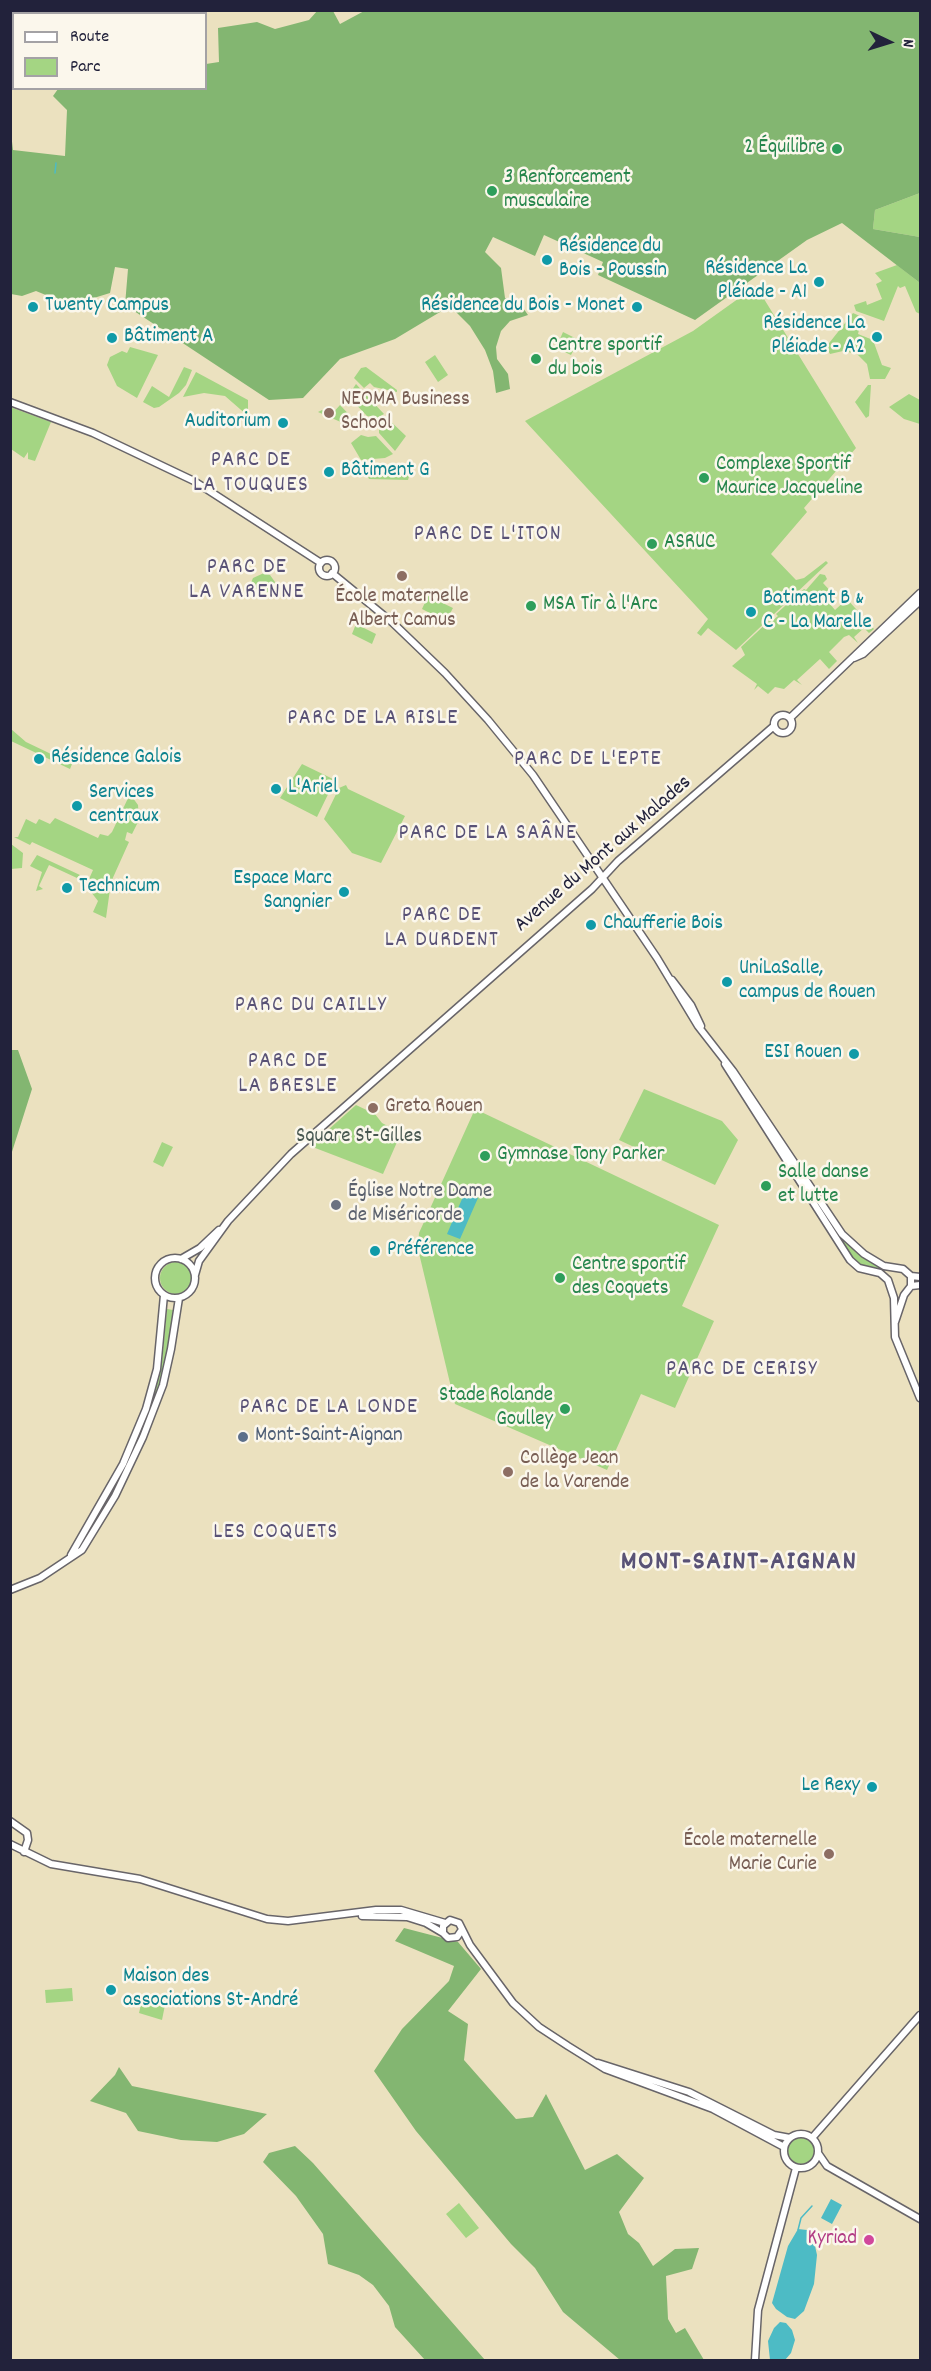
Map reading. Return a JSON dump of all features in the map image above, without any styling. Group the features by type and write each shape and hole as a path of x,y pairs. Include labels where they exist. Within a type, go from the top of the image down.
{"street":[{"path":"10,402 93,433 194,482 321,563"},
{"path":"321,563 327,560 333,563 333,573 406,635 478,708 532,776 667,975 850,1260 859,1268 876,1272 888,1280 894,1298 896,1341 921,1398"},
{"path":"321,563 321,573 327,575 333,573"},
{"path":"790,718 921,593"},
{"path":"853,658 863,654 921,601"},
{"path":"780,716 790,718 793,726 782,734 776,729 780,716"},
{"name":"Avenue du Mont aux Malades","path":"182,1259 200,1248 291,1154 592,889 602,877 766,735 776,729"},
{"path":"724,1062 733,1071 842,1234 884,1266 905,1270 911,1276 921,1277"},
{"name":"Avenue du Mont aux Malades","path":"195,1275 199,1261 228,1221"},
{"path":"10,1590 40,1578 71,1555 82,1550 115,1496 149,1424 169,1358 179,1298 192,1289 195,1275 191,1265 182,1259 166,1260 158,1269 156,1283 164,1295 157,1369 146,1409 120,1470 71,1555"},
{"path":"888,1280 892,1272 898,1269"},
{"path":"895,1323 911,1276"},
{"path":"891,1288 900,1293 908,1288 921,1285"},
{"path":"164,1295 179,1298"},
{"path":"10,1821 27,1833 28,1840 24,1852"},
{"path":"10,1844 64,1868 140,1879 253,1916 288,1921 392,1915 426,1923 448,1938 459,1934"},
{"path":"310,1919 376,1910 401,1910 445,1923 456,1920 460,1924 459,1934"},
{"path":"443,1933 445,1923"},
{"path":"459,1934 525,2016 579,2054 688,2095 774,2135 790,2138 803,2134 812,2138 827,2166"},
{"path":"812,2138 921,2015"},
{"path":"688,2095 784,2147"},
{"path":"790,2138 784,2147 787,2162 796,2168 812,2165 827,2166 921,2219"},
{"path":"812,2165 818,2153"},
{"path":"755,2361 758,2310 796,2168"}],"green space":[{"path":"318,10 333,11 340,24 366,10 920,11 920,193 875,210 873,229 920,237 920,283 842,223 807,240 695,320 598,275 603,262 544,235 535,256 493,237 485,252 501,268 505,298 519,302 528,315 510,321 501,331 496,347 497,359 508,374 510,389 496,393 493,371 485,350 470,326 450,306 395,339 340,359 303,398 269,400 125,305 128,269 115,267 110,293 84,301 75,307 36,291 22,296 11,294 11,133 13,150 65,156 67,110 53,96 57,90 207,90 207,64 219,62 218,28 257,22 275,29 309,20"},
{"path":"920,193 920,237 873,229 875,210"},
{"path":"897,265 920,283 920,314 916,312 905,286 900,288 898,286 884,321 856,311 854,305 866,301 867,305 882,299 876,284 882,281 875,273"},
{"name":"Complexe Sportif Maurice Jacqueline","path":"756,286 856,448 804,508 807,512 771,554 796,580 804,578 826,561 828,563 736,650 708,628 701,636 697,633 708,619 525,421 693,331"},
{"path":"853,313 862,317 858,334 873,340 882,365 891,368 885,379 870,379 867,364 857,354 843,351 830,354 826,347"},
{"path":"563,332 579,340 571,355 556,348"},
{"path":"130,347 158,355 137,398 117,386 107,365 110,357 122,351 127,353"},
{"path":"435,355 448,375 438,382 425,362"},
{"path":"184,367 192,370 186,385 179,393 159,407 154,408 143,402 152,386 169,397"},
{"path":"366,367 397,392 374,387 370,383 364,388 354,378 361,368"},
{"path":"196,372 248,400 248,416 225,396 204,393 183,397"},
{"path":"356,384 384,414 377,418 367,416 348,396"},
{"path":"868,385 871,385 869,416 866,418 855,402"},
{"path":"909,394 920,400 920,424 904,419 889,407"},
{"path":"340,405 359,425 352,427 318,412 322,410 331,415"},
{"path":"10,407 51,422 35,461 28,459 28,452 24,458 11,449"},
{"path":"386,417 406,436 395,451 379,433 379,421"},
{"path":"361,435 376,436 393,454 385,458 361,460 351,443"},
{"path":"367,465 377,465 377,476 390,475 402,470 410,473 408,480 369,479 366,472"},
{"path":"264,573 270,575 275,582 270,592 262,592 250,585 253,578"},
{"path":"820,574 825,575 827,579 823,583 835,596 829,603 835,610 847,599 874,629 869,633 864,628 854,637 858,643 849,635 844,637 829,652 837,661 829,669 820,659 797,680 802,685 794,680 784,689 775,687 768,694 758,686 754,690 757,684 732,666 745,655 741,647 770,620 778,616 776,614 804,589 806,590"},
{"path":"428,596 453,608 446,621 422,609"},
{"path":"356,624 376,634 372,644 352,634"},
{"path":"11,729 26,742 72,764 70,769 11,741"},
{"path":"302,764 335,780 317,817 280,798"},
{"path":"346,785 348,789 405,816 381,863 352,853 324,819 339,788"},
{"path":"130,794 138,805 139,820 132,834 127,832 125,840 129,842 111,882 106,918 93,912 98,901 91,892 93,886 84,881 85,878 89,879 93,870 32,842 30,845 14,837 18,837 26,819 36,824 39,819 50,824 55,818 98,838 100,834 108,836"},
{"path":"11,844 23,853 22,868 11,869"},
{"path":"37,855 80,875 77,878 49,865 39,886 43,889 36,891 42,872 30,866"},
{"path":"11,1050 18,1050 32,1089 11,1155"},
{"path":"644,1089 722,1121 738,1140 715,1185 619,1140"},
{"name":"Square St-Gilles","path":"356,1105 375,1114 382,1123 401,1133 383,1174 310,1146"},
{"name":"Centre sportif des Coquets","path":"475,1109 719,1225 682,1306 714,1321 675,1408 641,1394 607,1470 455,1404 418,1249 419,1233"},
{"path":"162,1142 173,1147 163,1167 153,1162"},
{"path":"800,1177 838,1233 879,1266 878,1270 865,1267 852,1259"},
{"path":"176,1262 187,1267 192,1278 187,1289 176,1294 165,1289 160,1278 165,1267"},
{"path":"167,1309 173,1310 171,1336 157,1392 143,1434 162,1362"},
{"path":"404,1928 458,1942 481,1969 448,2011 468,2024 464,2060 516,2119 533,2117 546,2094 585,2170 617,2154 644,2178 619,2212 628,2234 639,2243 653,2266 675,2249 699,2248 692,2269 666,2276 668,2319 676,2333 685,2328 704,2360 620,2360 563,2312 535,2268 511,2244 416,2131 374,2071 402,2029 449,1981 454,1966 395,1941"},
{"path":"72,1988 73,2001 46,2003 45,1990"},
{"path":"143,1996 166,2000 162,2020 139,2013"},
{"path":"119,2067 132,2086 267,2114 244,2134 217,2142 181,2140 138,2131 126,2113 90,2101 115,2075"},
{"path":"801,2138 810,2142 814,2151 810,2160 801,2164 792,2160 788,2151 792,2142"},
{"path":"295,2146 313,2163 485,2360 425,2360 395,2327 389,2306 373,2285 359,2275 328,2264 323,2234 296,2196 263,2162 269,2153"},
{"path":"459,2203 479,2228 466,2238 446,2214"}],"water":[{"path":"465,1192 478,1198 460,1239 447,1234"},
{"path":"831,2199 842,2205 832,2224 821,2218"},
{"path":"798,2229 807,2230 813,2237 817,2255 814,2284 804,2311 795,2319 787,2317 772,2303 788,2246"},
{"path":"780,2322 786,2323 792,2330 795,2340 791,2353 785,2360 770,2360 768,2341 774,2328"}],"waterway":[{"path":"55,173 56,163"},
{"path":"798,2230 801,2218 812,2206"}],"place":[{"name":"2 Équilibre","path":"837,149"},
{"name":"3 Renforcement musculaire","path":"492,191"},
{"name":"Résidence du Bois - Poussin","path":"547,260"},
{"name":"Résidence La Pléiade - A1","path":"819,282"},
{"name":"Twenty Campus","path":"33,307"},
{"name":"Résidence du Bois - Monet","path":"637,307"},
{"name":"Résidence La Pléiade - A2","path":"877,337"},
{"name":"Bâtiment A","path":"112,338"},
{"name":"Centre sportif du bois","path":"536,359"},
{"name":"NEOMA Business School","path":"329,413"},
{"name":"Auditorium","path":"283,423"},
{"name":"Bâtiment G","path":"329,472"},
{"name":"Complexe Sportif Maurice Jacqueline","path":"704,478"},
{"name":"ASRUC","path":"652,544"},
{"name":"École maternelle Albert Camus","path":"402,576"},
{"name":"MSA Tir à l'Arc","path":"531,606"},
{"name":"Batiment B & C - La Marelle","path":"751,612"},
{"name":"Résidence Galois","path":"39,759"},
{"name":"L'Ariel","path":"276,789"},
{"name":"Services centraux","path":"77,806"},
{"name":"Technicum","path":"67,888"},
{"name":"Espace Marc Sangnier","path":"344,892"},
{"name":"Chaufferie Bois","path":"591,925"},
{"name":"UniLaSalle, campus de Rouen","path":"727,982"},
{"name":"ESI Rouen","path":"854,1054"},
{"name":"Greta Rouen","path":"373,1108"},
{"name":"Gymnase Tony Parker","path":"485,1156"},
{"name":"Salle danse et lutte","path":"766,1186"},
{"name":"Église Notre Dame de Miséricorde","path":"336,1205"},
{"name":"Préférence","path":"375,1251"},
{"name":"Centre sportif des Coquets","path":"560,1278"},
{"name":"Stade Rolande Goulley","path":"565,1409"},
{"name":"Mont-Saint-Aignan","path":"243,1437"},
{"name":"Collège Jean de la Varende","path":"508,1472"},
{"name":"Le Rexy","path":"872,1787"},
{"name":"École maternelle Marie Curie","path":"829,1854"},
{"name":"Maison des associations St-André","path":"111,1990"},
{"name":"Kyriad","path":"869,2240"}],"district":[{"name":"PARC DE LA TOUQUES","path":"251,474"},
{"name":"PARC DE L'ITON","path":"488,536"},
{"name":"PARC DE LA VARENNE","path":"247,582"},
{"name":"PARC DE LA RISLE","path":"373,720"},
{"name":"PARC DE L'EPTE","path":"588,761"},
{"name":"PARC DE LA SAÂNE","path":"488,835"},
{"name":"PARC DE LA DURDENT","path":"442,930"},
{"name":"PARC DU CAILLY","path":"311,1007"},
{"name":"PARC DE LA BRESLE","path":"288,1076"},
{"name":"PARC DE CERISY","path":"742,1371"},
{"name":"PARC DE LA LONDE","path":"329,1409"},
{"name":"LES COQUETS","path":"276,1534"},
{"name":"MONT-SAINT-AIGNAN","path":"739,1564"}]}
